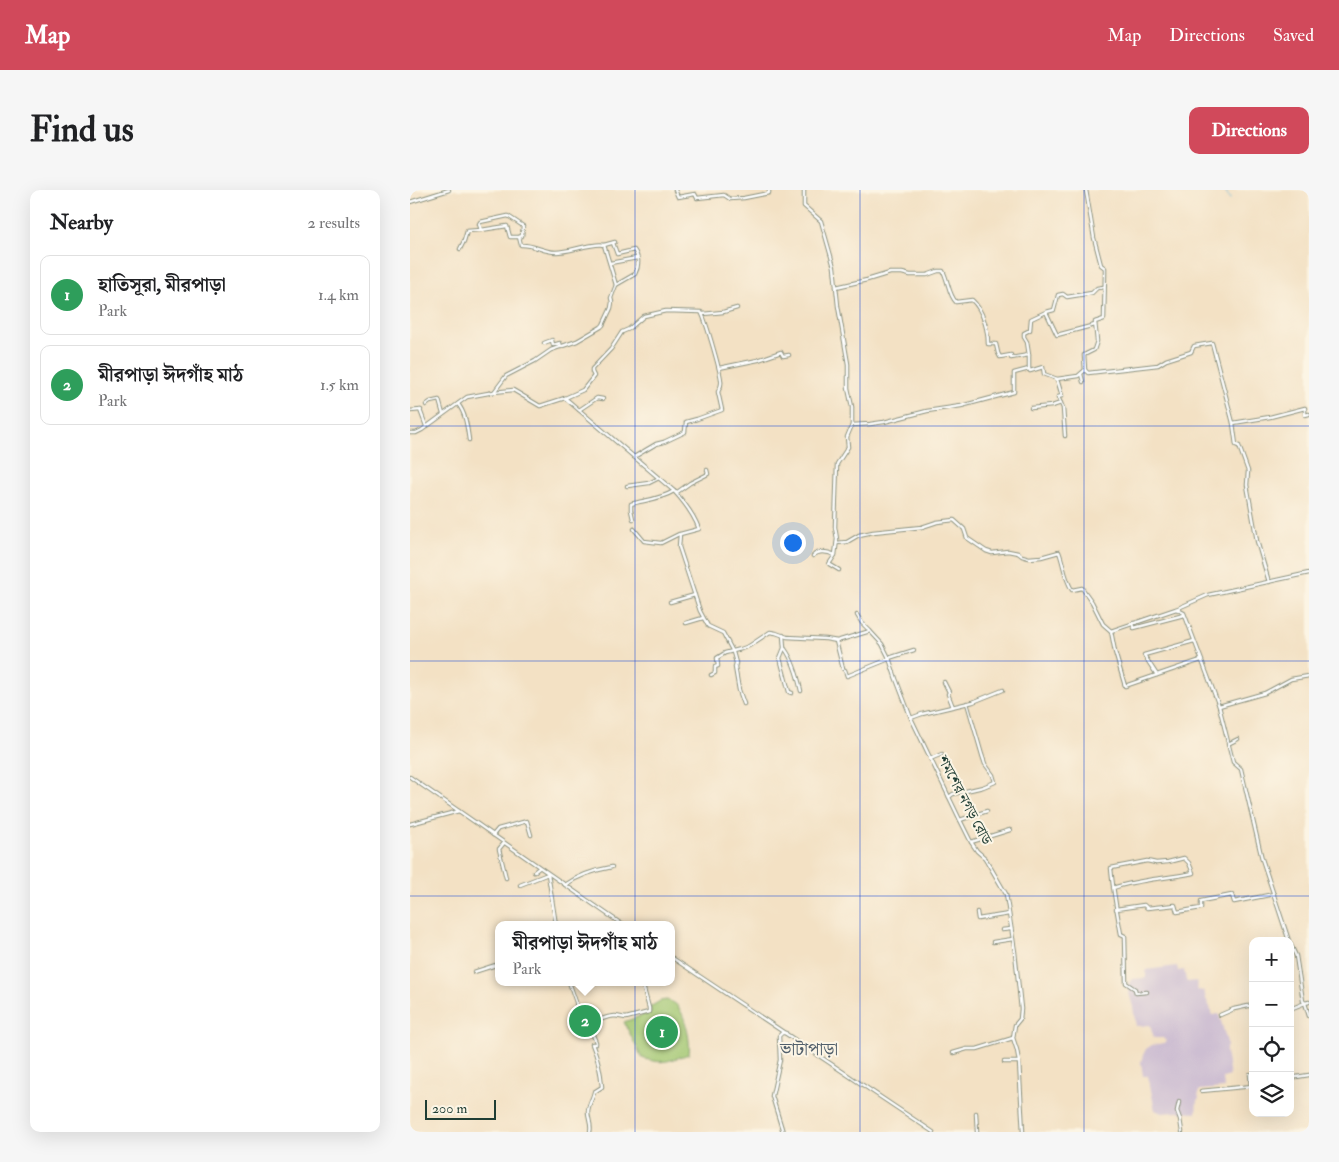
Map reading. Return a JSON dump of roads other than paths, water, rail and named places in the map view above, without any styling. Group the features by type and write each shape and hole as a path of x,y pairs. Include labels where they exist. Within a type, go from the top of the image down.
{"street":[{"path":"410,202 449,190"},
{"path":"676,190 678,197 695,194 697,198 724,195 730,199 769,193 769,190"},
{"path":"804,190 804,206 821,220 834,267 848,364 848,388 852,407 852,425 847,437 848,447 836,464 835,527 837,543 835,555 829,564 838,570"},
{"path":"852,425 884,422 927,411 961,406 1014,392 1014,373 1029,369 1030,371 1043,367 1044,374 1057,379 1078,376 1085,370 1084,355 1094,350 1096,344 1095,322 1104,319 1105,268 1101,265 1094,238 1086,190"},
{"path":"481,230 480,222 508,216 523,226 522,236 519,237 520,245 527,244 543,250 556,252 614,242 617,254 634,250 638,264 635,274 616,285"},
{"path":"460,249 467,231 507,226 510,237 519,237"},
{"path":"494,392 506,376 523,368 551,350 577,341 603,325 611,308 611,298 616,285 604,245"},
{"path":"610,263 637,258"},
{"path":"836,287 890,273 926,275 943,271 952,299 956,302 972,300 976,302 988,336 988,344 996,344 1000,357 1011,355 1011,358 1029,355"},
{"path":"1029,369 1028,342 1024,337 1024,333 1030,330 1031,319 1054,310 1058,296 1063,294 1067,297 1092,293 1097,288 1104,287"},
{"path":"410,433 416,433 467,397 513,390 540,406 578,394 594,376 592,369 611,349 622,332 629,329 644,316 666,311 701,312 703,314 738,308"},
{"path":"1046,312 1057,335 1095,325"},
{"path":"634,458 656,444 684,432 686,422 722,410 718,392 721,385 719,368 703,314"},
{"path":"544,343 552,340 553,345 560,343 561,347"},
{"path":"1085,370 1088,372 1158,364 1191,352 1194,346 1212,342 1233,423 1236,446 1239,446 1248,471 1248,485 1257,541 1269,582"},
{"path":"719,368 758,360 781,352 783,356 789,355"},
{"path":"1081,374 1083,382"},
{"path":"1057,379 1062,396 1058,397 1063,408 1065,436"},
{"path":"565,398 675,492 692,513 699,529 680,534 665,542 657,543 644,541 634,529"},
{"path":"579,410 597,398 603,399"},
{"path":"426,405 439,400 443,414"},
{"path":"1031,408 1061,403"},
{"path":"458,404 466,419 469,440"},
{"path":"1233,423 1270,417 1305,408 1305,415 1309,414"},
{"path":"410,411 421,410 426,426"},
{"path":"633,520 632,504 643,500 656,499 675,492 697,478 708,474 707,470"},
{"path":"626,486 650,483 659,478"},
{"path":"837,543 847,542 872,532 922,527 937,522 954,520 964,529 967,538 992,553 1008,551 1029,558 1059,552 1068,584 1072,590 1082,588 1092,602 1103,624 1111,631 1125,686 1201,660"},
{"path":"680,534 679,547 700,611 708,626 724,633 733,652 739,690 744,704"},
{"path":"813,556 815,553 827,552 835,555"},
{"path":"1111,631 1176,609 1208,595 1309,573"},
{"path":"670,602 695,595"},
{"path":"1176,609 1184,615 1218,706 1233,762 1241,769 1262,859 1288,937"},
{"name":"শমশের নগড় রোড","path":"857,615 882,644 911,718 960,820 971,842 985,858 1006,894 1021,1010 1020,1019 1015,1026 1013,1038"},
{"path":"1133,623 1134,628 1184,615"},
{"path":"686,623 703,618"},
{"path":"711,674 715,672 715,667 718,666 717,658 725,653 749,646 770,632 787,637 840,641 870,631"},
{"path":"783,636 784,648 780,658 789,692 792,693"},
{"path":"836,641 846,676 914,650"},
{"path":"1157,675 1144,655 1194,641"},
{"path":"784,648 799,680 801,691"},
{"path":"1218,706 1265,693 1291,679 1309,676"},
{"path":"944,682 949,692 952,707"},
{"path":"911,718 967,703 1003,690"},
{"path":"949,797 953,794 983,787 995,782 993,775 985,764 967,703"},
{"path":"1228,744 1238,739"},
{"path":"930,759 942,754"},
{"path":"410,777 532,864 617,921"},
{"path":"410,824 459,811"},
{"path":"960,820 987,811"},
{"path":"493,835 498,829 527,821 531,835"},
{"path":"971,842 1010,830"},
{"path":"504,843 499,849 506,878"},
{"path":"1113,888 1193,872 1189,863 1184,858 1168,862 1147,861 1111,868 1113,888 1116,909 1121,934 1125,936 1126,982 1135,989 1136,993 1147,992"},
{"path":"534,872 539,868"},
{"path":"565,885 573,879 588,873 612,868"},
{"path":"520,885 548,874"},
{"path":"548,874 554,921"},
{"path":"1116,909 1144,905 1147,908 1175,905 1177,912 1202,908 1201,901 1232,895 1234,902 1274,894"},
{"path":"977,912 978,919 1009,914"},
{"path":"1002,930 1011,929"},
{"path":"993,942 1013,939"},
{"path":"1294,954 1304,1003 1309,1016"},
{"path":"675,960 933,1132"},
{"path":"474,972 495,965"},
{"path":"570,986 576,1002 578,1017 587,1030 592,1033 596,1042 596,1044 592,1044 601,1075 602,1087 594,1092 588,1110 590,1132"},
{"path":"584,1024 608,1017 626,1018 649,1012 643,986"},
{"path":"1294,1007 1309,1002"},
{"path":"1220,1015 1249,1005"},
{"path":"783,1132 772,1096 780,1060 779,1036 782,1033 787,1033"},
{"path":"953,1053 967,1048 977,1049 1013,1038 1020,1062 1023,1132"},
{"path":"1004,1062 1020,1062"},
{"path":"1294,1077 1309,1074"},
{"path":"1201,1091 1249,1086"},
{"path":"1179,1102 1177,1111 1182,1132"},
{"path":"976,1113 977,1132"}],"waterway":[{"path":"1225,190 1230,199"}],"place":[{"name":"মীরপাড়া ঈদগাঁহ মাঠ","path":"585,1021"},
{"name":"হাতিসূরা, মীরপাড়া","path":"662,1032"}],"district":[{"name":"ভাটাপাড়া","path":"809,1049"}]}
